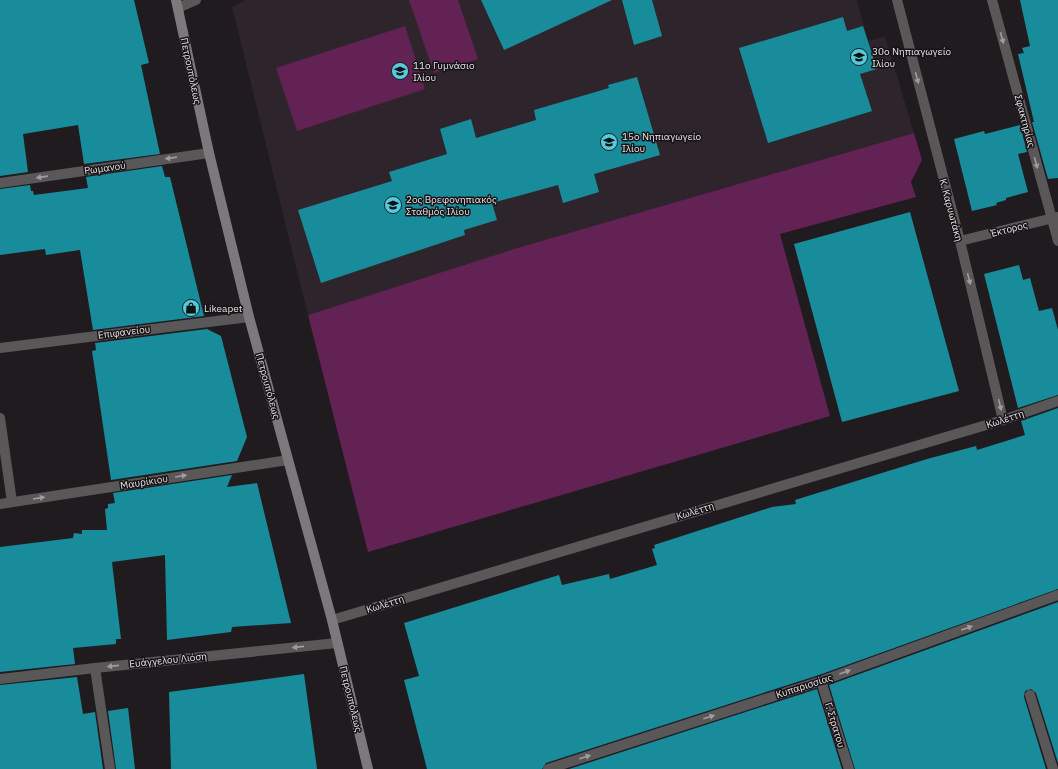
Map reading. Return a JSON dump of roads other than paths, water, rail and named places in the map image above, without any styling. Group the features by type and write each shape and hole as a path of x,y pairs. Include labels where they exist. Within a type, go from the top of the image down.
{"main road":[{"name":"Πετρουπόλεως","path":"177,4 209,153 249,317 332,620 368,769"}],"street":[{"path":"177,4 196,0"},
{"name":"Κ. Καρυωτάκη","path":"897,0 960,241 1003,420"},
{"name":"Σφακτηρίας","path":"992,0 1055,217 1058,242"},
{"name":"Ρωμανού","path":"0,183 209,153"},
{"name":"Έκτορος","path":"960,241 1055,217"},
{"name":"Επιφανείου","path":"0,348 249,317"},
{"name":"Κωλέττη","path":"332,620 1003,420 1058,401"},
{"path":"0,418 12,502"},
{"name":"Μαυρίκιου","path":"0,504 288,460"},
{"name":"Κυπαρισσίας","path":"548,769 821,681 1058,595"},
{"name":"Ευάγγελου Λιόση","path":"0,679 337,643"},
{"path":"95,668 110,769"},
{"name":"Γ. Στρατου","path":"821,681 849,769"},
{"path":"1030,695 1052,769"}],"place":[{"name":"30ο Νηπιαγωγείο Ιλίου","path":"859,57"},
{"name":"11ο Γυμνάσιο Ιλίου","path":"400,71"},
{"name":"15ο Νηπιαγωγείο Ιλίου","path":"609,142"},
{"name":"2ος Βρεφονηπιακός Σταθμός Ιλίου","path":"393,205"},
{"name":"Likeapet","path":"191,308"}]}
